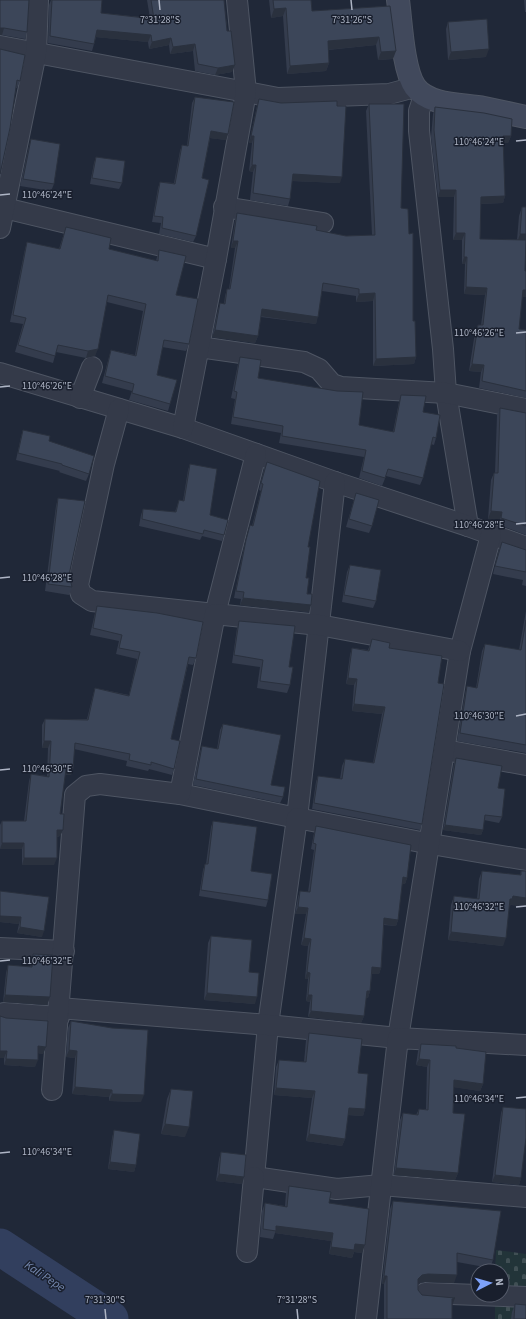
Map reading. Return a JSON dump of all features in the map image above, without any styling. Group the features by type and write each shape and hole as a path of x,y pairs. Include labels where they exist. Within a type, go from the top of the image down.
{"main road":[{"path":"398,0 407,64 420,92 437,100 526,117"}],"street":[{"path":"0,228 3,207 36,53 38,0"},
{"path":"183,428 216,260 224,207 246,92 237,0"},
{"path":"0,46 278,98 310,98 420,92 419,131 444,349 446,393 468,526"},
{"path":"3,207 216,260"},
{"path":"224,207 323,223"},
{"path":"199,347 304,362 319,368 332,384 341,387 446,393 526,409"},
{"path":"80,398 92,367"},
{"path":"0,373 183,428 334,482 468,526 526,547"},
{"path":"119,409 104,464 78,585 81,594 92,601 319,625 460,651"},
{"path":"180,794 215,614 256,454"},
{"path":"247,1252 268,1024 297,818 334,482"},
{"path":"366,1319 398,1038 431,844 460,651 491,535"},
{"path":"445,750 526,765"},
{"path":"52,1090 75,795 86,786 100,784 180,794 431,844 526,860"},
{"path":"0,948 64,950"},
{"path":"4,1013 59,1012 268,1024 398,1038 526,1045"},
{"path":"254,1177 337,1189 381,1185 526,1197"},
{"path":"425,1293 526,1297"}],"green space":[{"path":"496,1250 526,1254 526,1319 495,1319 495,1303 510,1303 510,1263 495,1263"}],"building":[{"path":"0,0 29,0 27,32 0,28"},
{"path":"52,0 102,0 101,13 154,19 151,0 224,0 227,31 231,31 235,65 218,68 198,64 195,44 173,47 171,38 152,42 151,35 97,30 94,44 50,36"},
{"path":"273,0 311,0 312,11 390,6 396,51 381,52 379,37 328,41 329,63 290,66 286,8 274,9"},
{"path":"487,19 489,49 451,52 448,22"},
{"path":"0,49 25,55 20,81 17,80 10,128 0,174"},
{"path":"195,97 234,102 228,134 211,131 202,178 209,180 196,236 162,228 163,217 154,216 160,182 175,184 182,145 188,146"},
{"path":"259,99 281,103 337,101 337,106 346,106 342,177 293,174 290,199 253,193 256,165 252,165 254,136 251,136"},
{"path":"369,104 404,104 401,208 408,209 409,234 413,233 413,321 415,321 416,357 376,359 375,293 359,294 359,289 323,283 318,317 262,309 258,336 215,330 220,303 225,304 227,289 230,289 238,241 233,241 237,213 317,226 316,230 346,236 375,235"},
{"path":"435,107 484,113 512,119 511,136 503,136 505,196 481,197 480,239 526,240 526,290 523,290 519,329 526,330 526,391 482,381 484,365 472,364 478,325 483,325 487,288 466,287 467,257 464,257 465,233 456,233 456,190 440,190 434,130"},
{"path":"31,139 60,144 54,184 23,179"},
{"path":"96,157 125,161 122,183 92,178"},
{"path":"522,207 526,207 526,234 520,234"},
{"path":"66,227 111,238 109,249 158,261 159,250 186,256 176,295 198,299 189,344 164,340 157,375 177,380 170,404 132,393 134,384 105,376 111,350 136,356 146,304 108,295 98,349 88,351 58,345 55,356 18,345 26,318 13,315 27,242 60,249"},
{"path":"240,357 261,360 258,378 337,391 363,392 359,425 394,432 401,395 426,396 423,412 440,415 436,438 433,437 423,478 388,469 385,478 362,471 366,450 282,436 283,426 233,417 237,392 234,391"},
{"path":"500,408 526,413 526,526 501,518 502,512 491,511 494,473 498,473"},
{"path":"23,430 50,436 49,441 94,456 89,474 62,464 18,453"},
{"path":"267,462 320,481 308,547 310,547 306,578 309,578 307,594 312,594 311,605 243,598 244,592 236,591 246,540 250,525 253,526 263,484 261,483"},
{"path":"190,464 217,469 210,515 228,520 224,535 204,530 203,534 142,519 143,509 176,512 179,500 184,501"},
{"path":"356,493 379,500 372,526 349,519"},
{"path":"58,498 85,501 69,575 72,587 48,584"},
{"path":"502,542 526,550 526,572 495,566"},
{"path":"350,565 381,570 376,601 344,595"},
{"path":"97,606 157,613 203,622 196,658 189,657 171,739 180,741 174,769 151,762 151,765 129,760 130,754 75,743 73,769 66,769 60,814 64,814 63,830 57,830 57,858 24,858 24,843 2,843 2,821 26,821 31,774 49,777 51,741 44,741 45,719 88,720 95,688 129,696 140,652 119,648 122,635 93,628"},
{"path":"526,620 526,745 460,733 467,686 477,688 485,644 521,650"},
{"path":"239,621 295,626 289,667 293,667 290,685 260,681 263,660 234,655"},
{"path":"372,639 390,643 389,648 442,656 438,683 444,684 422,824 314,803 318,776 342,779 345,759 374,763 385,707 354,704 357,679 348,678 352,648 369,651"},
{"path":"223,724 281,735 271,785 285,787 283,797 196,779 202,746 218,749"},
{"path":"456,758 502,766 498,788 505,789 502,817 485,815 483,830 445,825"},
{"path":"213,821 257,827 251,871 272,874 268,900 201,890 205,864 208,864"},
{"path":"316,826 411,845 407,878 403,877 398,920 384,918 381,968 372,967 370,991 367,991 364,1016 311,1011 312,995 308,995 310,973 307,972 311,939 304,938 308,908 298,907 300,891 310,892 316,844 313,843"},
{"path":"482,871 521,875 521,871 526,871 526,898 513,896 512,899 510,899 506,938 451,932 454,896 479,899"},
{"path":"0,891 49,897 44,931 20,927 21,917 0,916"},
{"path":"211,936 252,940 249,972 259,973 257,997 207,993"},
{"path":"33,954 53,955 50,997 5,995 8,965 32,967"},
{"path":"0,1016 6,1018 48,1021 46,1047 38,1046 38,1060 6,1059 7,1051 0,1051"},
{"path":"71,1021 112,1028 148,1030 144,1095 112,1094 112,1090 75,1087 77,1051 69,1050"},
{"path":"309,1033 362,1039 358,1073 368,1074 365,1109 349,1108 345,1139 309,1134 315,1091 276,1088 279,1060 306,1062"},
{"path":"421,1044 456,1046 456,1048 486,1052 483,1084 454,1080 453,1113 465,1114 458,1173 396,1168 403,1113 418,1115 419,1109 428,1110 430,1060 419,1059"},
{"path":"171,1089 193,1091 189,1127 165,1124"},
{"path":"503,1107 526,1109 526,1138 521,1178 495,1175"},
{"path":"114,1130 140,1134 136,1165 110,1162"},
{"path":"221,1152 246,1155 244,1177 219,1174"},
{"path":"289,1186 331,1192 329,1203 369,1209 365,1245 355,1244 354,1250 331,1247 333,1233 276,1226 276,1231 263,1229 265,1203 287,1207"},
{"path":"393,1201 501,1211 493,1260 457,1253 457,1275 428,1274 422,1275 418,1279 418,1290 422,1295 455,1298 452,1299 452,1319 387,1319 387,1276 384,1276"},
{"path":"515,1304 526,1305 526,1319 514,1319"}],"waterway":[{"name":"Kali Pepe","path":"0,1247 110,1319"}]}
